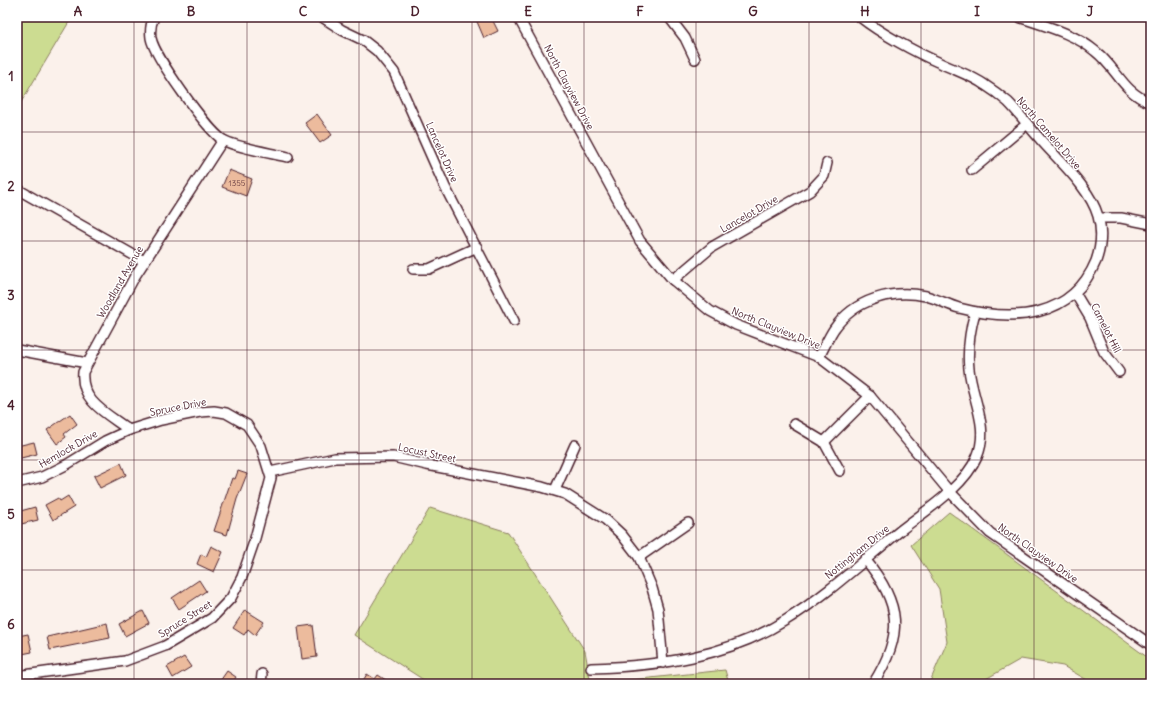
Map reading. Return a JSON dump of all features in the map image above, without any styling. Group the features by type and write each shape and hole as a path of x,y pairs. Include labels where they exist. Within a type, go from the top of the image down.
{"street":[{"path":"154,17 151,29 151,39 157,52 191,106 223,140 288,156"},
{"name":"Lancelot Drive","path":"322,17 342,30 363,40 377,51 394,72 445,187 514,321"},
{"name":"North Clayview Drive","path":"518,17 640,242 673,280 710,311 732,323 819,357 870,396 949,492 990,533 1151,645"},
{"path":"669,17 685,38 695,59"},
{"name":"North Camelot Drive","path":"860,17 921,54 985,85 1009,103 1085,191 1098,218 1101,237 1097,257 1092,269 1075,294"},
{"path":"1019,17 1082,40 1097,52 1128,90 1151,103"},
{"path":"972,170 1027,124"},
{"name":"Woodland Avenue","path":"129,430 89,399 83,384 83,372 144,261 223,140"},
{"name":"Lancelot Drive","path":"673,280 712,248 810,192 824,176 827,163"},
{"path":"17,189 144,261"},
{"path":"1098,218 1121,218 1151,224"},
{"path":"414,269 429,269 477,247"},
{"path":"819,357 834,329 847,315 858,306 884,295 910,293 929,296 956,307 975,312 1006,315 1040,312 1056,306 1075,294"},
{"name":"Camelot Hill","path":"1075,294 1090,318 1104,352 1119,372"},
{"name":"Nottingham Drive","path":"591,668 664,663 726,648 766,631 807,606 949,492 973,464 981,443 982,426 969,370 969,340 975,312"},
{"path":"17,350 87,363"},
{"path":"824,442 870,396"},
{"name":"Spruce Drive","path":"129,430 200,412 214,411 226,413 247,425 256,435 270,472"},
{"path":"794,424 824,442 840,471"},
{"name":"Hemlock Drive","path":"17,483 42,477 80,457 105,441 129,430"},
{"path":"555,490 576,445"},
{"name":"Locust Street","path":"270,472 335,458 370,456 393,457 555,490 588,507 606,520 622,535 639,557 652,588 658,609 664,663"},
{"name":"Spruce Street","path":"17,676 125,661 165,646 212,618 231,598 242,577 266,502 270,472"},
{"path":"639,557 688,522"},
{"path":"865,559 885,586 890,599 895,625 891,652 873,684"},
{"path":"261,684 262,674"}],"green space":[{"path":"17,17 72,17 17,109"},
{"path":"430,508 508,532 585,651 590,679 622,681 725,670 729,684 430,684 354,635"},
{"path":"949,512 1151,660 1151,684 1094,684 1063,666 1021,659 977,684 929,684 947,642 939,589 911,545"}],"building":[{"path":"475,17 491,17 498,31 484,38"},
{"path":"317,114 332,135 320,143 305,123"},
{"path":"229,170 252,179 246,196 222,187"},
{"path":"70,414 77,424 64,434 66,437 57,444 47,430"},
{"path":"34,442 37,454 17,459 17,446"},
{"path":"121,463 126,475 100,488 94,476"},
{"path":"238,471 247,474 237,499 227,535 214,531 232,478 235,479"},
{"path":"68,496 74,507 53,520 45,505 58,498 60,501"},
{"path":"35,507 38,520 17,525 17,512"},
{"path":"211,546 223,552 214,572 197,564 201,554 206,557"},
{"path":"199,580 206,591 179,609 172,598"},
{"path":"245,610 264,622 255,635 248,629 244,635 233,628"},
{"path":"143,611 149,623 125,636 119,624"},
{"path":"107,623 110,638 50,650 47,637"},
{"path":"313,625 317,657 302,659 298,627"},
{"path":"28,634 32,652 17,655 18,636"},
{"path":"184,657 191,667 173,678 167,667"},
{"path":"227,671 236,677 232,684 218,684"},
{"path":"367,674 375,679 378,675 392,684 361,684"}]}
